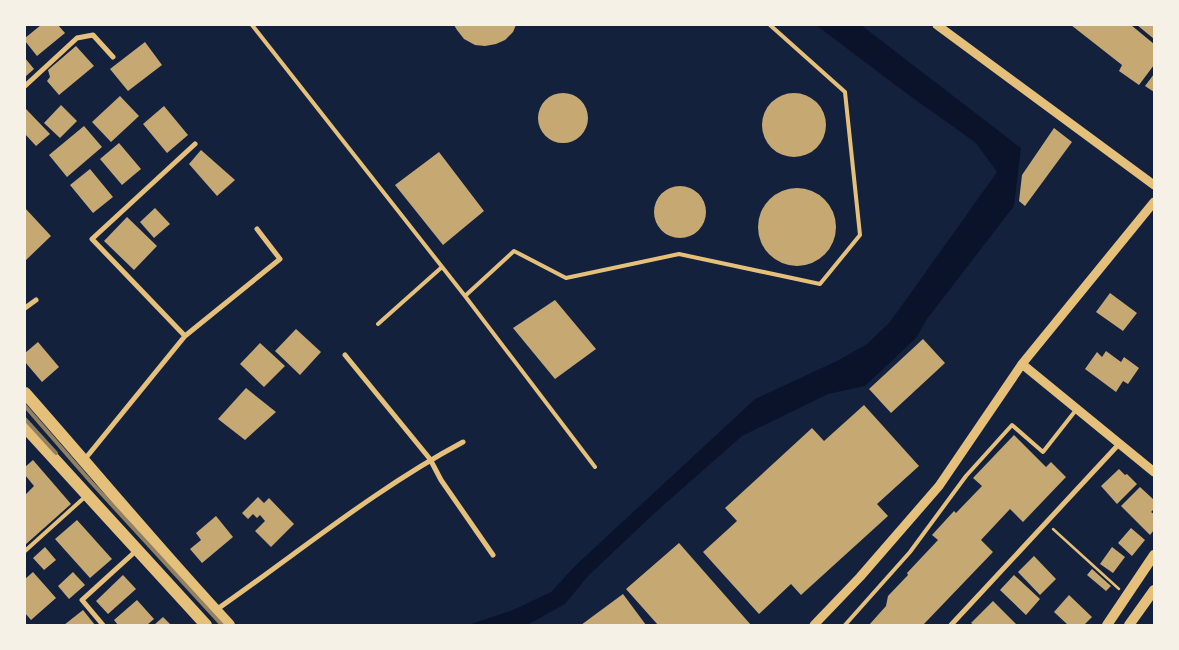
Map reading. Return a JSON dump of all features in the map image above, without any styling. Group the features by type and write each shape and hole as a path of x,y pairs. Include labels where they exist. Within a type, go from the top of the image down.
{"main road":[{"path":"25,393 229,625"},
{"path":"26,431 88,495 206,625"},
{"path":"1107,625 1154,554"},
{"path":"1129,625 1154,590"}],"street":[{"path":"937,25 1154,185"},
{"path":"25,86 77,38 92,35 113,57"},
{"path":"185,336 92,239 195,144"},
{"path":"814,625 860,577 939,486 1022,364 1154,202"},
{"path":"84,460 185,336 280,259 257,229"},
{"path":"25,308 36,300"},
{"path":"345,355 430,459 441,480 493,555"},
{"path":"1022,364 1154,472"},
{"path":"216,611 388,487 430,459 463,442"},
{"path":"951,625 1119,444"},
{"path":"102,625 82,600 137,549"}],"lane":[{"path":"252,25 466,296 595,467"},
{"path":"466,296 514,252 566,278 679,254 820,284 860,235 844,92 770,25"},
{"path":"378,324 442,267"},
{"path":"845,625 910,552 966,476 1012,425 1043,452 1076,409"},
{"path":"25,551 88,495"}],"path":[{"path":"1046,522 1127,596"}],"water":[{"path":"816,25 861,25 1021,148 1014,206 927,319 916,338 865,386 828,394 742,436 658,510 588,576 565,604 527,625 468,625 513,610 551,592 576,565 755,399 837,361 867,344 890,322 997,172 976,143"}],"building":[{"path":"41,25 58,25 65,33 37,56 25,41 25,38"},
{"path":"454,25 516,25 513,32 505,40 485,46 475,45 464,39"},
{"path":"1071,25 1131,25 1154,44 1154,65 1139,85 1119,71 1122,65"},
{"path":"1137,25 1154,25 1154,39"},
{"path":"145,42 162,65 128,91 110,69"},
{"path":"76,46 94,66 59,95 47,81 50,77 48,70"},
{"path":"25,58 34,69 25,77"},
{"path":"1154,74 1154,92 1145,86"},
{"path":"558,93 568,93 581,100 588,113 588,123 581,136 568,143 558,143 549,139 542,132 538,123 538,113 542,104 549,97"},
{"path":"788,93 800,93 817,102 824,113 826,125 824,137 817,148 800,157 788,157 776,152 767,143 762,131 762,119 767,107 776,98"},
{"path":"120,96 139,116 111,142 92,122"},
{"path":"61,105 77,121 60,138 44,123"},
{"path":"164,106 188,135 167,153 143,124"},
{"path":"26,109 50,134 36,146 25,134"},
{"path":"84,126 102,147 67,177 49,155"},
{"path":"1054,128 1072,142 1025,206 1019,201 1022,175"},
{"path":"119,143 141,169 122,185 100,159"},
{"path":"201,150 235,180 217,196 189,164"},
{"path":"439,152 484,211 443,245 395,185"},
{"path":"90,169 113,197 93,213 70,185"},
{"path":"680,186 694,190 702,198 706,212 702,226 694,234 680,238 666,234 658,226 654,212 658,198 666,190"},
{"path":"797,188 812,191 824,200 833,212 836,227 833,242 824,254 812,263 797,266 782,263 770,254 761,242 758,227 761,212 770,200 782,191"},
{"path":"25,208 51,236 25,261"},
{"path":"155,208 170,224 154,238 140,222"},
{"path":"127,217 157,246 134,270 104,241"},
{"path":"1110,293 1137,313 1123,331 1096,312"},
{"path":"555,300 596,349 555,379 513,328"},
{"path":"296,329 321,352 300,375 275,351"},
{"path":"923,339 945,363 891,413 869,389"},
{"path":"38,342 59,367 42,382 25,362 25,353"},
{"path":"260,343 285,366 264,387 240,364"},
{"path":"1106,351 1121,362 1124,357 1139,368 1128,384 1123,381 1116,392 1085,369 1097,352 1102,357"},
{"path":"246,388 276,412 245,440 218,419"},
{"path":"864,405 919,466 877,504 888,516 801,595 791,584 759,614 703,552 737,521 725,508 812,428 824,441"},
{"path":"1014,435 1046,467 1051,462 1066,477 1023,522 1010,509 981,540 993,552 923,625 869,625 886,606 888,596 938,540 932,535 954,511 956,513 982,486 973,478"},
{"path":"33,460 71,504 25,545 25,495 34,486 25,475 25,467"},
{"path":"1119,469 1137,484 1117,504 1101,486"},
{"path":"1140,487 1154,500 1154,509 1151,512 1154,514 1154,530 1150,535 1121,506"},
{"path":"258,497 264,503 269,498 294,524 271,547 255,531 265,521 260,515 257,518 253,514 248,519 242,513"},
{"path":"216,516 233,537 202,563 190,549 201,540 196,533"},
{"path":"77,520 112,559 90,578 55,539"},
{"path":"1131,528 1145,540 1132,556 1118,543"},
{"path":"679,543 751,625 658,625 626,589"},
{"path":"45,547 56,560 44,570 33,558"},
{"path":"1112,547 1125,557 1113,573 1100,564"},
{"path":"1034,556 1056,579 1040,595 1018,572"},
{"path":"1092,569 1111,586 1106,591 1087,575"},
{"path":"33,572 56,598 31,620 25,613 25,579"},
{"path":"73,572 85,585 69,599 58,586"},
{"path":"123,575 136,589 108,614 96,601"},
{"path":"1014,575 1040,599 1026,615 1000,590"},
{"path":"623,594 646,625 581,625"},
{"path":"1069,595 1092,617 1084,625 1068,625 1054,612"},
{"path":"137,600 154,619 147,625 118,625 114,620"},
{"path":"993,601 1017,625 974,625 971,623"},
{"path":"83,610 95,625 64,625"},
{"path":"163,617 171,625 154,625"}],"railway":[{"path":"25,406 91,482 222,625"},
{"path":"25,419 56,453"}]}
